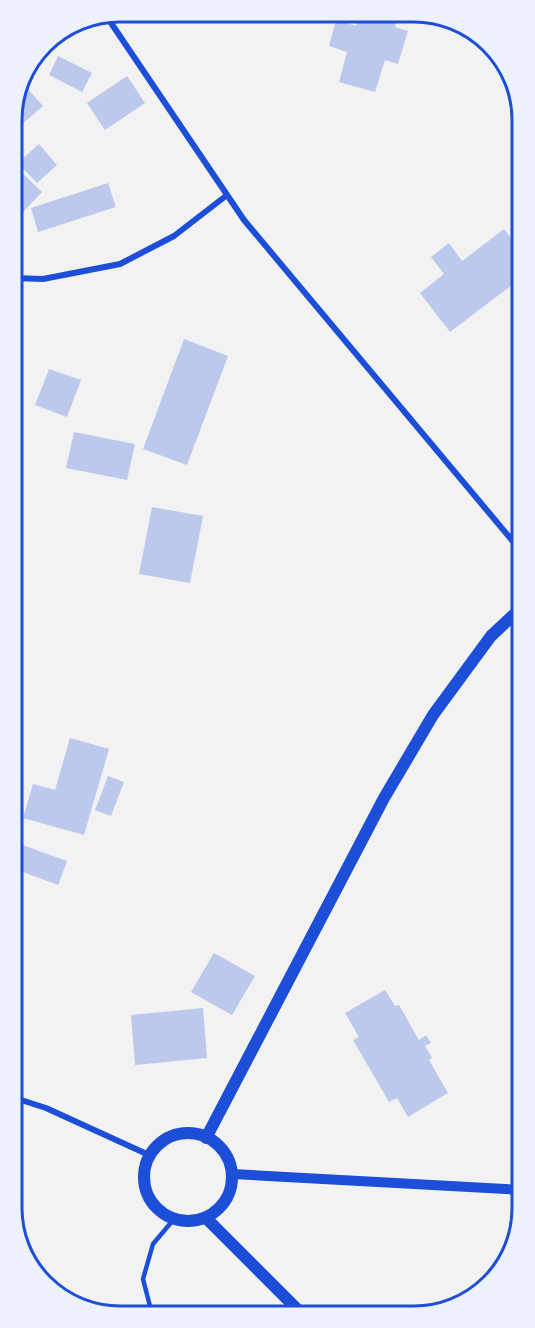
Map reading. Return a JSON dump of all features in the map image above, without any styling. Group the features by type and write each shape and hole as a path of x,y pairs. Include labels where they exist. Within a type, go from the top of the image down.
{"main road":[{"path":"206,1138 384,798 433,715 491,636 513,616"},
{"path":"190,1133 206,1138 217,1144 227,1157 232,1174 232,1187 226,1200 218,1210 206,1218 190,1222 174,1219 160,1212 149,1200 143,1185 144,1169 149,1155 160,1143 174,1135 190,1133"},
{"path":"206,1218 294,1306"}],"street":[{"path":"111,23 252,229 513,541"},
{"path":"23,278 42,279 120,264 174,236 227,195"},
{"path":"22,1100 46,1108 149,1155"},
{"path":"232,1174 512,1189"}],"lane":[{"path":"150,1306 143,1279 153,1244 174,1219"}],"building":[{"path":"335,22 356,26 357,22 396,22 395,27 408,31 398,64 385,60 375,92 339,82 347,52 329,46"},
{"path":"58,56 92,73 82,92 49,75"},
{"path":"127,76 145,103 105,130 87,103"},
{"path":"28,89 43,106 23,123"},
{"path":"39,144 57,165 37,183 23,168 23,159"},
{"path":"23,174 42,192 23,212"},
{"path":"108,183 116,207 38,232 31,208"},
{"path":"504,229 513,240 513,284 450,332 420,293 444,274 431,257 449,243 462,261"},
{"path":"184,339 228,356 187,465 143,449"},
{"path":"49,369 81,380 67,417 35,405"},
{"path":"74,432 135,444 127,480 66,468"},
{"path":"152,507 203,516 190,583 139,574"},
{"path":"70,738 109,749 84,835 23,818 33,784 55,790"},
{"path":"108,776 124,782 111,816 95,810"},
{"path":"22,845 67,861 58,885 22,872"},
{"path":"214,953 255,976 232,1015 191,992"},
{"path":"385,990 395,1006 399,1005 419,1040 426,1035 431,1043 425,1046 432,1058 429,1060 448,1093 408,1117 397,1098 389,1102 353,1040 359,1037 345,1013"},
{"path":"203,1008 207,1058 135,1065 131,1015"}]}
